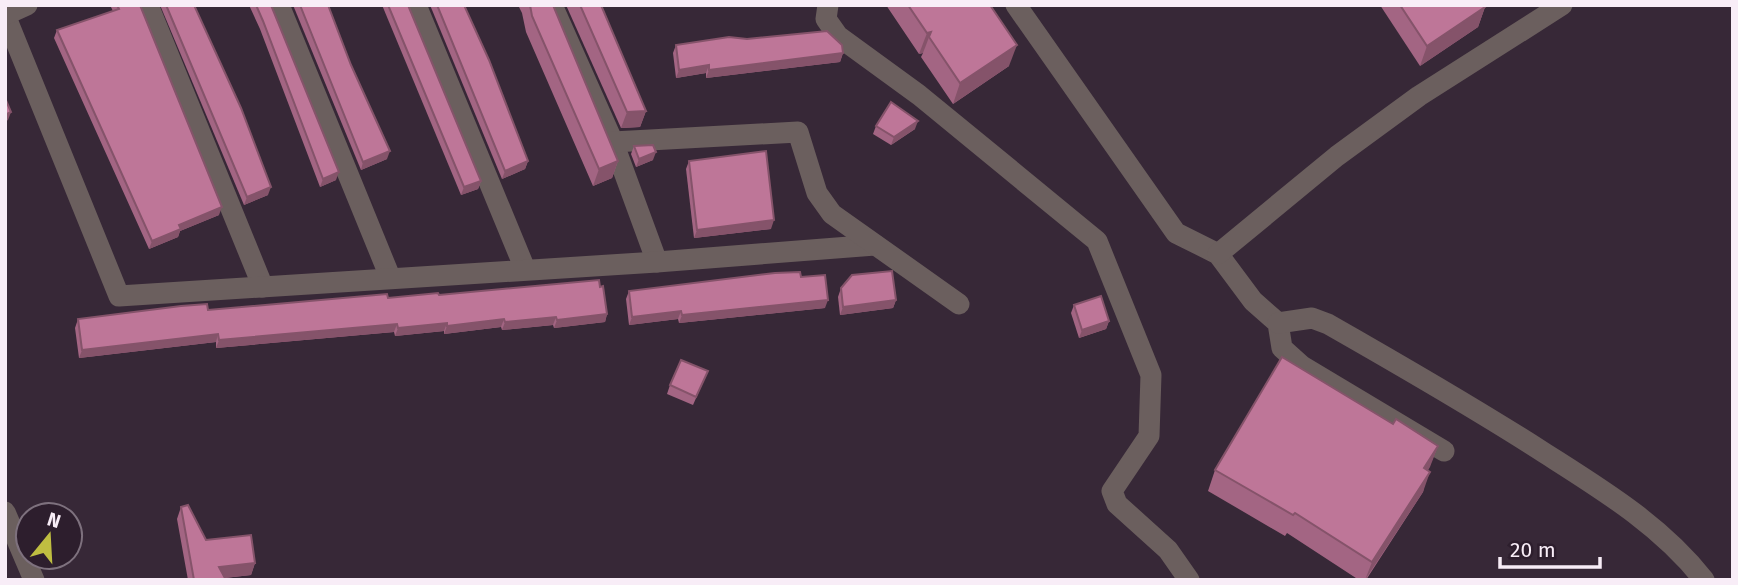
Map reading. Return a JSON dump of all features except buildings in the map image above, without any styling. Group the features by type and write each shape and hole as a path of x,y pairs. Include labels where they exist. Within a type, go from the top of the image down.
{"street":[{"path":"27,5 5,15 119,296 657,262 874,245"},
{"path":"148,5 263,288"},
{"path":"279,5 390,277"},
{"path":"416,5 525,269"},
{"path":"552,5 613,142 657,262"},
{"path":"828,5 826,19 838,36 919,95 1097,241 1152,375 1149,436 1112,491 1117,505 1168,550 1189,580"},
{"path":"1016,5 1176,233 1217,254 1252,301 1278,323 1282,348 1301,366 1444,452"},
{"path":"1217,254 1337,156 1419,96 1562,5"},
{"path":"613,142 797,132 817,193 832,214 959,304"},
{"path":"1278,323 1312,318 1328,324 1520,437 1629,506 1693,565 1704,580"},
{"path":"5,512 34,580"}]}
